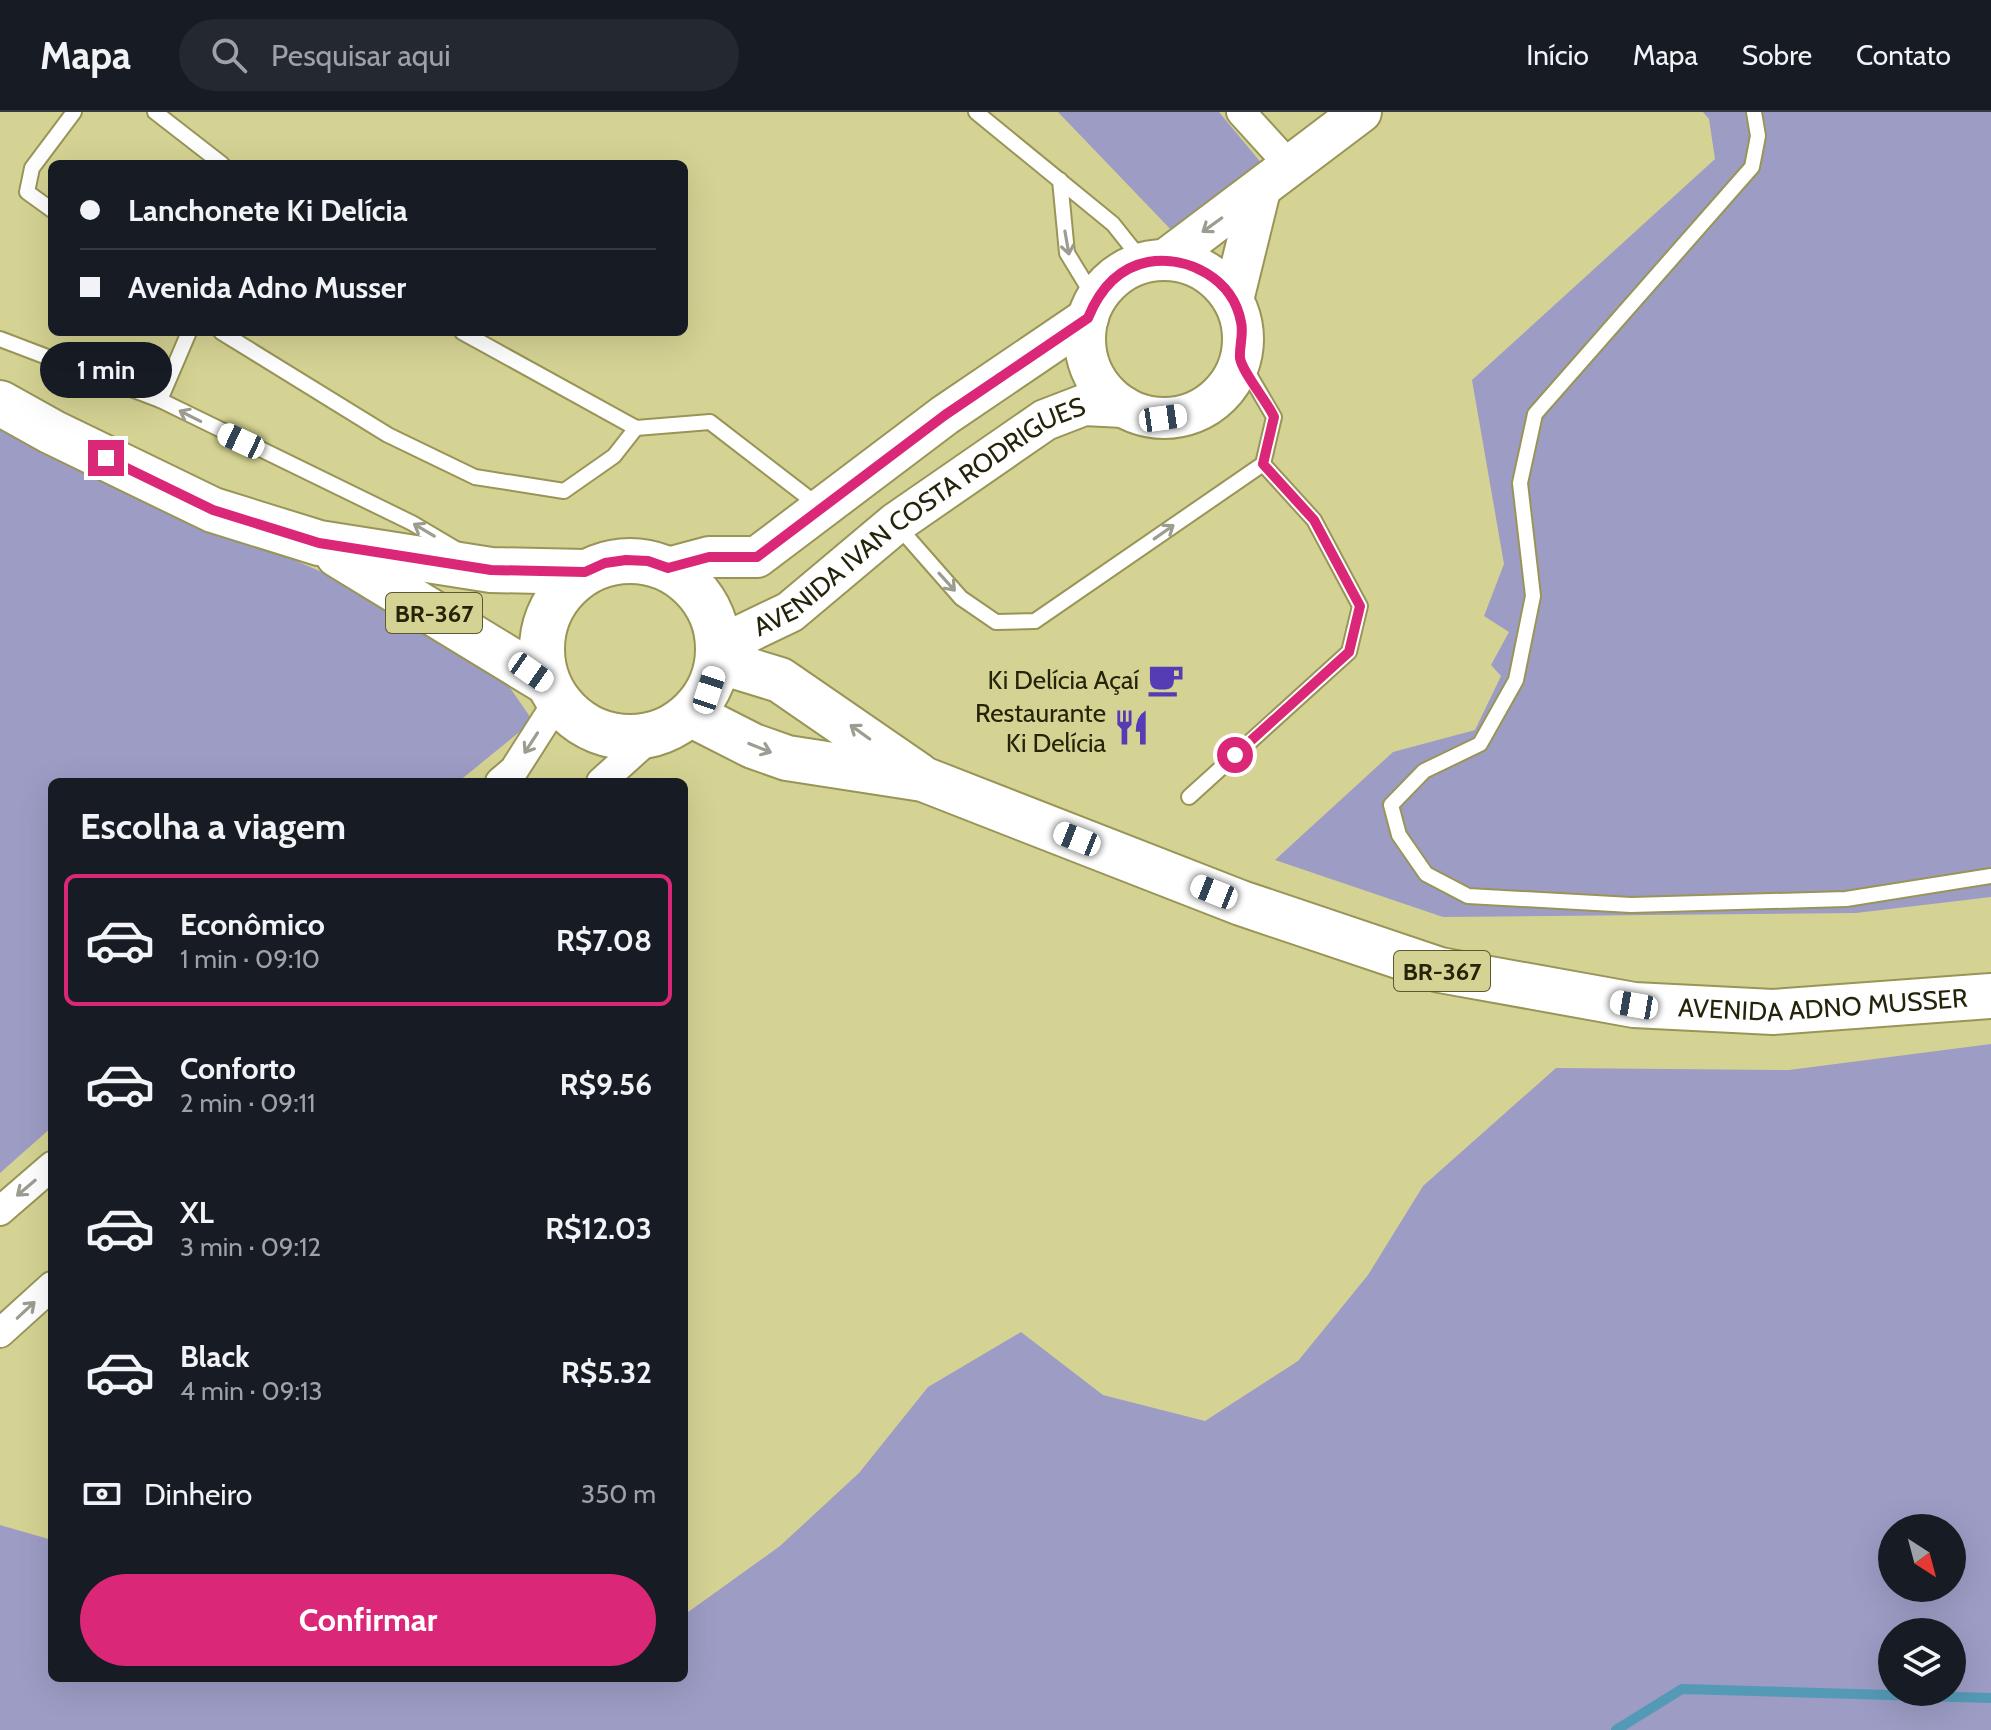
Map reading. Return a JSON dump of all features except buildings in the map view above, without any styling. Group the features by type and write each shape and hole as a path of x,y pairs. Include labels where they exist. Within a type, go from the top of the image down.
{"main road":[{"path":"668,568 709,557 757,557 1092,309 1125,270 1154,261 1276,179 1361,112"},
{"path":"1233,300 1276,179"},
{"path":"1092,309 1085,339 1095,378 1124,407 1163,418 1184,415 1220,395 1240,359 1243,339 1241,319 1233,300 1221,283 1204,271 1185,262 1154,261"},
{"name":"BR-367","path":"0,403 52,432 213,510 319,543 491,570 585,572"},
{"name":"AVENIDA IVAN COSTA RODRIGUES","path":"718,653 790,612 896,523 1045,420 1084,405 1124,407"},
{"name":"BR-367","path":"319,543 553,692 590,728 631,738 653,735"},
{"name":"BR-367","path":"553,692 541,658 542,633 550,609 565,588 585,572 605,563 648,561 668,568 689,581 705,599 715,622 718,653"},
{"path":"653,735 690,714 709,690 718,653"},
{"name":"AVENIDA ADNO MUSSER","path":"718,653 780,680 923,779"},
{"name":"AVENIDA ADNO MUSSER","path":"690,714 753,746 787,758 923,779 1241,903 1440,970 1634,1005 1773,1012 1991,996"}],"street":[{"path":"1241,112 1276,179"},
{"path":"505,778 514,770 553,692"},
{"path":"605,778 653,735"},
{"path":"0,1211 48,1169"},
{"path":"0,1333 48,1290"}],"lane":[{"path":"48,207 27,192 32,168 74,112"},
{"path":"155,112 217,160"},
{"path":"976,112 1154,261"},
{"path":"1754,112 1758,136 1752,167 1535,414 1520,483 1533,596 1516,680 1480,744 1424,771 1391,805 1399,835 1426,874 1468,896 1631,905 1846,899 1991,876"},
{"path":"1060,180 1067,253 1092,309"},
{"path":"160,400 187,336"},
{"path":"227,336 388,435 475,477 564,491 614,456 636,428"},
{"path":"469,336 636,428 710,422 823,509"},
{"path":"0,339 160,400 412,523 491,570"},
{"path":"896,523 961,598 996,622 1035,621 1263,464 1274,417 1240,359"},
{"path":"1189,797 1349,652 1360,606 1314,520 1263,464"}],"shaded area":[{"path":"1058,112 1219,112 1263,165 1176,235"},
{"path":"1703,112 1991,112 1991,897 1856,913 1443,917 1275,860 1393,752 1475,730 1501,676 1491,665 1509,632 1484,616 1504,564 1472,380 1715,159 1709,119"},
{"path":"0,429 23,443 445,625 501,675 533,721 463,778 48,778 48,1131 0,1173"},
{"path":"1991,1044 1991,1730 0,1730 0,1525 48,1539 48,1682 688,1682 688,1612 780,1546 859,1473 928,1387 1021,1332 1103,1395 1205,1421 1298,1361 1368,1275 1423,1186 1556,1068 1789,1070"}],"waterway":[{"path":"1616,1730 1682,1689 1991,1698"}],"place":[{"name":"Ki Delícia Açaí","path":"1165,680"},
{"name":"Restaurante Ki Delícia","path":"1132,728"}],"route":[{"path":"106,458 213,510 319,543 491,570 585,572 605,563 626,560 648,561 668,568 709,557 757,557 945,415 1088,318 1095,299 1108,283 1125,270 1165,260 1185,262 1221,283 1233,300 1241,319 1243,339 1240,359 1274,417 1263,464 1314,520 1360,606 1349,652 1235,755"}]}
